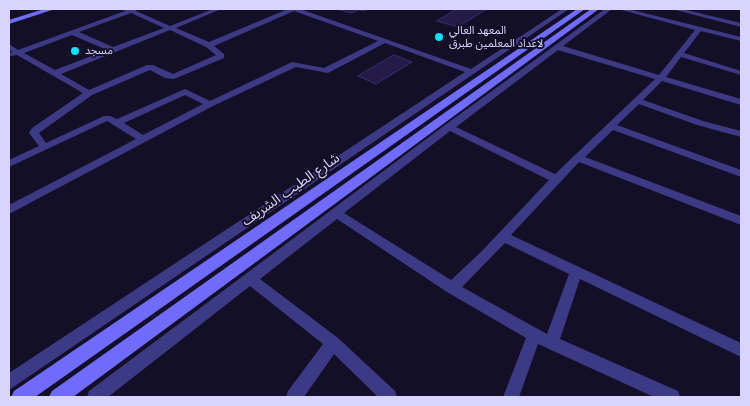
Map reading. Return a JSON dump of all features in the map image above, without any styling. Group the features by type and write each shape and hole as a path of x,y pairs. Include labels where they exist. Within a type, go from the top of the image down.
{"main road":[{"path":"9,22 51,9"},
{"name":"شارع الطيب الشريف","path":"20,397 581,9"},
{"path":"58,397 595,9"}],"street":[{"path":"55,73 218,9"},
{"path":"209,45 294,9 472,72"},
{"path":"9,382 566,9"},
{"path":"95,397 448,127 609,9"},
{"path":"621,9 741,39"},
{"path":"675,9 741,25"},
{"path":"13,54 132,10 209,45 221,56 174,77 150,67 89,93 35,130 34,133 44,148"},
{"path":"452,288 556,179 661,78 699,29"},
{"path":"72,32 113,50"},
{"path":"9,210 210,104 295,64 325,71 384,41"},
{"path":"9,46 13,54 55,73 89,93"},
{"path":"557,47 741,102"},
{"path":"678,54 741,72"},
{"path":"117,122 185,92 210,104"},
{"path":"638,101 700,123 741,134"},
{"path":"9,164 105,119 117,122 144,139"},
{"path":"610,126 741,174"},
{"path":"448,127 556,179"},
{"path":"578,158 741,221"},
{"path":"336,213 452,288 534,335 672,397"},
{"path":"502,236 741,350"},
{"path":"551,343 576,271"},
{"path":"251,279 333,343 390,397"},
{"path":"511,397 534,335"},
{"path":"294,397 333,343"}],"building":[{"path":"338,9 369,9 351,13"},
{"path":"457,9 485,10 458,27 437,21"},
{"path":"394,55 412,62 376,84 358,76"}],"place":[{"name":"المعهد العالي لاعداد المعلمين طبرق","path":"439,37"},
{"name":"مسجد","path":"75,51"}]}
